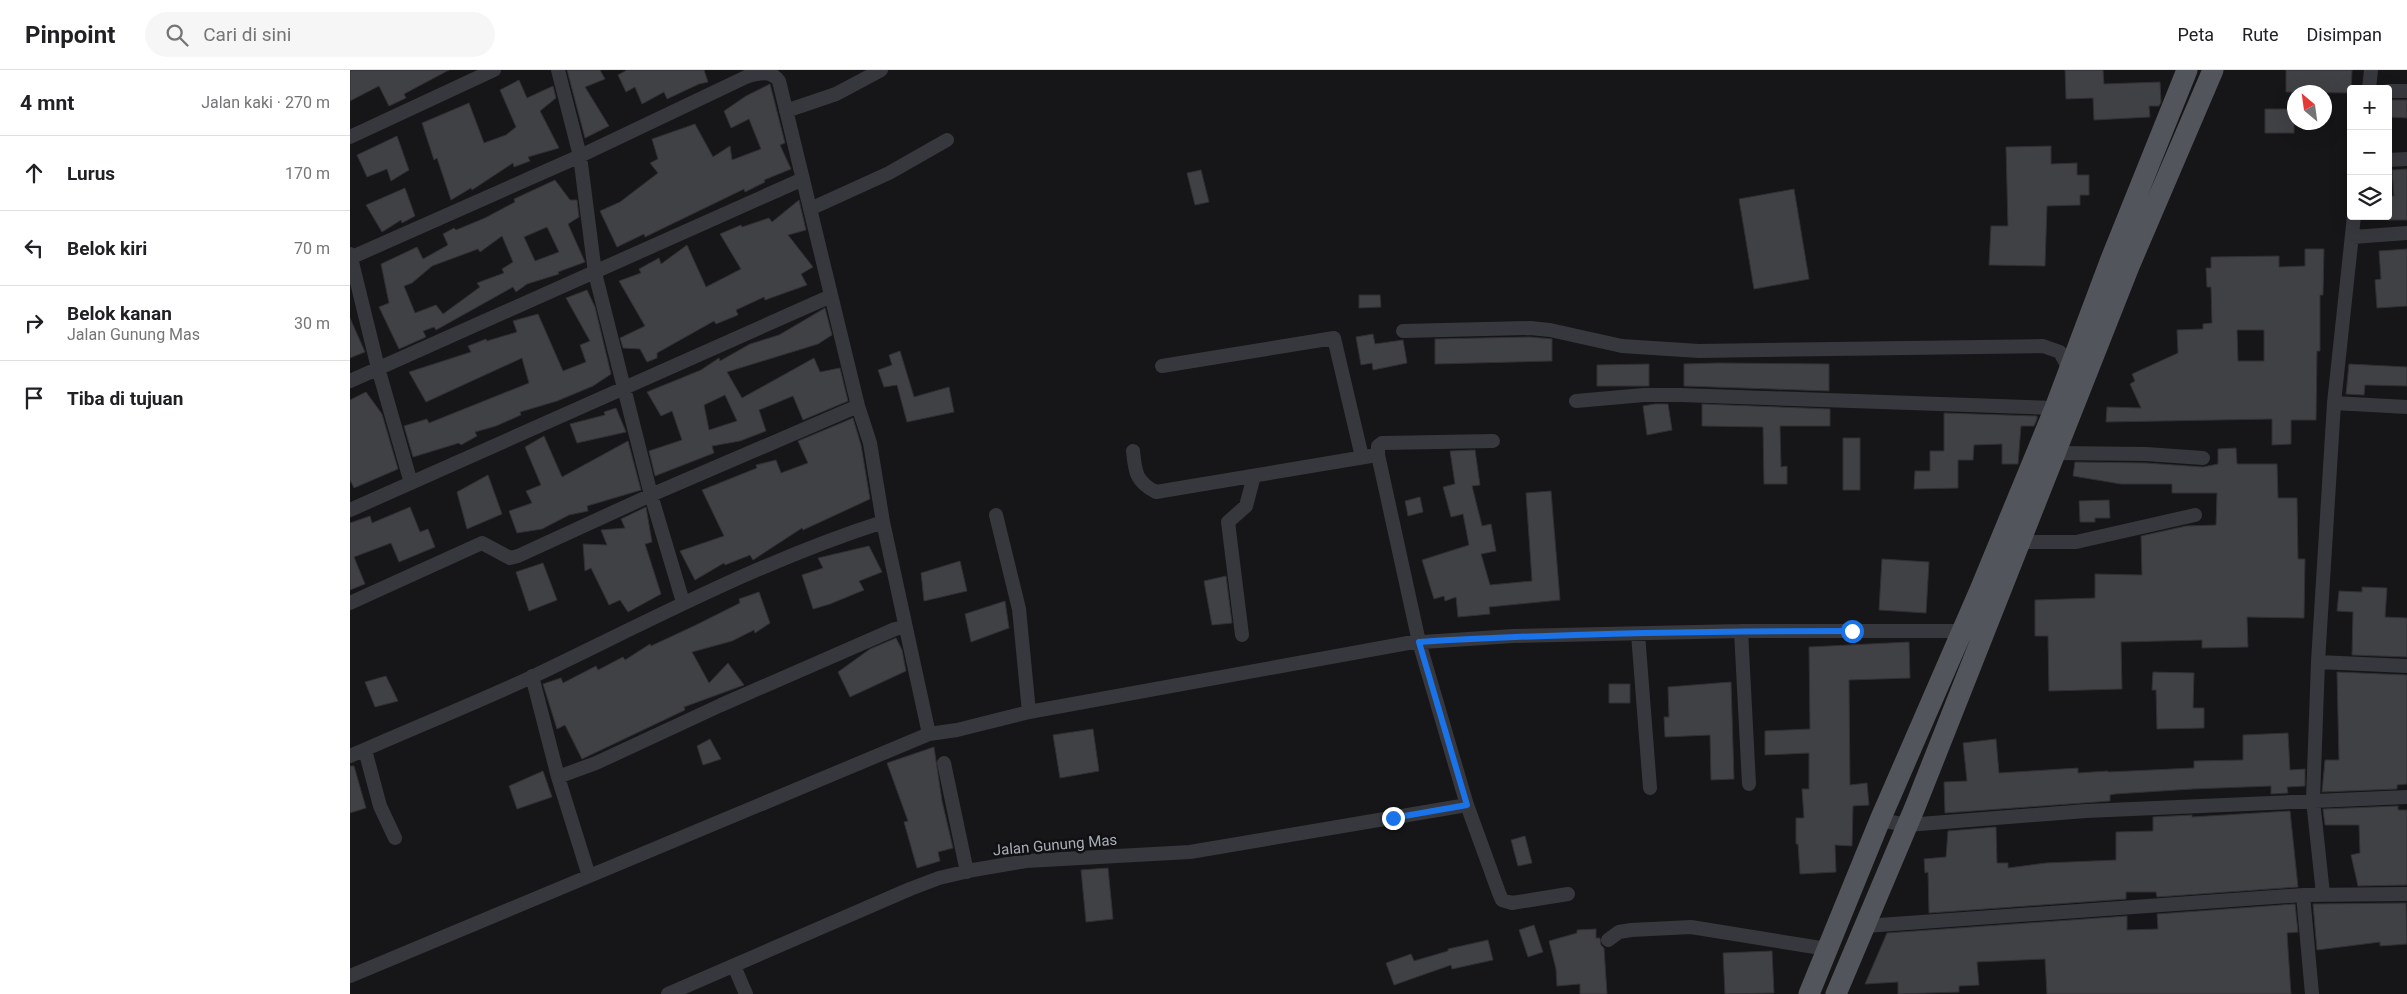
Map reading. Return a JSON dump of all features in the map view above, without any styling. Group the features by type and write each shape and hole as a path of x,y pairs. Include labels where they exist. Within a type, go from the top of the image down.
{"main road":[{"path":"1836,994 1907,825 2055,408 2111,259 2187,70"},
{"path":"1809,994 1880,820 1962,631 1990,593 2020,542 2057,453 2130,264 2213,70"}],"street":[{"path":"350,137 494,70"},
{"path":"558,70 580,156 595,273 650,495 683,602"},
{"path":"786,111 836,94 881,70"},
{"path":"2369,85 2371,70"},
{"path":"412,483 378,368 350,257 580,156 746,77 761,72 772,72 779,80 858,406 870,443 883,522 929,734"},
{"path":"2392,91 2407,91"},
{"path":"810,209 889,173 947,140"},
{"path":"2392,160 2407,160"},
{"path":"350,381 804,180"},
{"path":"2323,894 2313,800 2318,662 2334,403 2354,220"},
{"path":"2353,237 2407,233"},
{"path":"350,510 831,296"},
{"path":"1403,330 1530,328 1550,330 1622,346 1699,351 2043,346 2060,352 2070,371"},
{"path":"1162,366 1334,338 1362,457"},
{"path":"1576,401 1644,395 1681,395 2055,408"},
{"path":"2334,403 2407,406"},
{"path":"350,603 482,543 513,558 650,495 858,406"},
{"path":"1492,441 1382,443 1378,446 1378,455 1419,642 1467,805 1502,900 1512,903 1568,894"},
{"path":"1133,451 1135,469 1139,478 1144,486 1156,492 1378,455"},
{"path":"2057,453 2146,454 2203,458"},
{"path":"1242,635 1228,522 1246,506 1254,476"},
{"path":"996,515 1019,609 1029,712"},
{"path":"2020,542 2076,542 2195,515"},
{"path":"350,756 532,676 683,602 824,541 883,522"},
{"path":"558,778 596,764 738,697 895,629 905,627"},
{"path":"1741,631 1749,784"},
{"path":"350,976 929,734 957,730 1029,712 1419,642 1513,636 1741,631 1962,631"},
{"path":"1638,634 1650,788"},
{"path":"2318,662 2407,666"},
{"path":"532,676 558,778 589,876"},
{"path":"365,750 380,806 395,838"},
{"path":"944,763 967,872"},
{"path":"1880,820 1907,825 2086,812 2407,797"},
{"name":"Jalan Gunung Mas","path":"668,994 939,878 1026,861 1190,852 1467,805"},
{"path":"1865,926 2303,895 2407,894"},
{"path":"2303,895 2312,994"},
{"path":"1608,940 1619,932 1631,930 1691,928 1828,949"},
{"path":"734,966 746,994"}],"building":[{"path":"350,70 449,70 404,94 406,98 389,106 379,86 350,101"},
{"path":"567,70 600,70 605,79 585,87 609,126 585,138"},
{"path":"627,70 704,70 708,82 699,84 667,99 664,92 642,104 635,87 626,92 618,75"},
{"path":"2065,70 2103,70 2104,84 2160,82 2161,102 2159,106 2149,106 2150,117 2094,120 2093,98 2066,99"},
{"path":"2286,70 2352,70 2351,85 2347,85 2347,93 2332,93 2332,85 2287,85 2286,92"},
{"path":"519,80 527,98 553,86 556,98 540,111 559,148 528,157 530,161 514,167 513,163 472,190 471,188 451,200 437,158 434,160 422,123 469,103 484,143 506,135 516,127 500,90"},
{"path":"770,84 785,143 780,145 791,169 764,180 765,182 745,192 744,189 645,237 644,234 617,247 600,211 620,202 658,173 650,163 658,159 652,139 695,124 713,157 730,146 732,160 761,149 749,119 731,128 724,111 746,96"},
{"path":"2392,100 2407,100 2407,118 2392,117"},
{"path":"2265,109 2287,109 2287,130 2294,130 2294,133 2265,133"},
{"path":"397,136 409,170 391,181 387,169 367,177 357,155"},
{"path":"2051,146 2051,164 2077,163 2077,175 2089,175 2089,195 2080,195 2080,205 2047,206 2045,266 1989,265 1991,226 2008,226 2006,147"},
{"path":"2407,169 2407,220 2392,220 2392,196 2394,196 2392,170"},
{"path":"1201,170 1209,202 1195,205 1187,173"},
{"path":"555,180 570,200 577,200 579,217 568,224 585,262 558,272 559,274 527,284 516,292 513,287 436,330 434,327 423,331 426,337 399,349 379,307 389,303 381,264 417,247 423,259 448,245 443,234 454,228 456,230 485,218 515,202 514,199","holes":["547,227 559,252 535,261 524,237","502,236 513,262 502,269 504,273 477,283 480,287 443,314 436,305 415,313 404,286 412,283 432,266 478,249 480,252"]},
{"path":"405,188 415,216 402,223 401,220 382,232 366,205"},
{"path":"1794,189 1809,279 1754,289 1739,199"},
{"path":"799,200 806,230 788,235 813,267 801,274 807,285 765,300 764,297 736,310 738,315 716,324 714,321 657,353 657,358 647,362 640,349 623,348 620,338 645,326 619,281 641,273 639,269 659,258 661,264 687,245 706,287 741,269 720,234 741,225 742,227 769,218 772,222"},
{"path":"2305,249 2324,249 2323,295 2320,295 2320,351 2317,351 2316,420 2291,420 2291,444 2272,445 2272,419 2106,422 2107,407 2141,408 2130,384 2135,381 2132,374 2178,353 2177,330 2203,329 2203,324 2212,323 2211,287 2207,287 2206,268 2211,268 2211,257 2279,256 2279,267 2305,266","holes":["2237,330 2264,330 2264,361 2238,361"]},
{"path":"2407,249 2407,306 2377,308 2375,280 2381,279 2379,251"},
{"path":"587,290 595,307 611,374 593,386 557,401 520,412 521,415 496,426 475,432 477,436 461,445 459,443 413,457 404,426 427,419 429,423 529,383 522,358 426,402 409,372 471,352 468,346 486,339 487,341 517,332 513,321 538,314 563,371 586,362 580,345 590,341 566,298"},
{"path":"1359,295 1380,295 1381,307 1359,308"},
{"path":"825,308 832,335 818,344 727,372 742,398 814,358 820,372 840,368 848,401 803,420 793,396 759,410 766,431 740,441 712,446 714,453 655,476 649,451 682,440 672,411 661,416 647,392 701,370 719,358 720,361 750,344 779,335","holes":["725,395 737,421 709,430 704,405"]},
{"path":"350,318 365,352 350,358"},
{"path":"1373,334 1375,344 1403,340 1407,363 1373,370 1372,363 1361,365 1356,337"},
{"path":"1530,337 1552,339 1552,361 1435,364 1435,339"},
{"path":"900,351 914,397 949,387 954,412 907,422 897,385 884,387 878,370 892,365 889,355"},
{"path":"1649,364 1649,386 1597,386 1597,365"},
{"path":"1684,364 1829,364 1829,391 1684,386"},
{"path":"2349,364 2407,367 2407,386 2365,385 2364,395 2346,394"},
{"path":"366,392 382,414 398,469 354,488 350,480 350,400"},
{"path":"1668,404 1672,430 1647,435 1643,406"},
{"path":"1702,404 1830,409 1830,426 1780,426 1781,467 1787,466 1787,484 1764,484 1763,427 1702,426"},
{"path":"616,408 626,432 577,443 570,424 605,415 604,412"},
{"path":"1944,413 2037,416 2037,419 2034,426 2021,426 2018,464 2002,464 2002,444 1974,445 1973,460 1958,460 1958,488 1914,489 1915,471 1930,471 1930,451 1944,451"},
{"path":"853,418 861,445 870,499 803,530 802,528 753,560 750,555 725,565 724,563 695,580 680,551 724,536 702,490 757,468 756,465 776,460 781,473 808,463 798,441"},
{"path":"544,436 562,477 628,441 641,490 587,506 588,511 569,515 542,529 517,533 509,511 532,503 526,491 541,485 525,447"},
{"path":"1843,438 1860,438 1860,490 1843,490"},
{"path":"2236,448 2237,464 2277,464 2278,498 2297,498 2298,559 2305,559 2304,618 2247,617 2248,647 2202,648 2202,640 2121,642 2122,689 2049,691 2048,636 2035,636 2035,600 2095,598 2095,574 2142,575 2141,536 2186,526 2216,525 2217,493 2172,493 2172,484 2121,484 2073,476 2075,462 2146,463 2203,467 2218,464 2218,449"},
{"path":"1475,450 1480,485 1472,486 1482,526 1491,524 1496,551 1481,554 1490,585 1532,581 1526,493 1551,491 1560,600 1489,607 1490,614 1458,617 1456,597 1445,601 1444,596 1434,599 1422,560 1469,545 1463,514 1451,517 1443,487 1455,484 1450,451"},
{"path":"488,475 502,514 467,529 457,492"},
{"path":"1420,497 1423,512 1408,516 1405,501"},
{"path":"2109,500 2110,518 2095,518 2095,522 2080,522 2079,501"},
{"path":"410,507 420,532 428,529 435,547 399,562 391,543 354,557 365,584 350,590 350,523 370,516 372,523"},
{"path":"646,507 652,542 645,544 661,594 628,612 620,600 609,605 591,568 585,571 583,544 607,545 601,530 625,528 621,519"},
{"path":"869,546 882,572 859,581 864,590 813,609 802,575 823,568 818,558"},
{"path":"1882,559 1929,562 1926,613 1879,610"},
{"path":"960,561 967,591 924,601 921,573"},
{"path":"543,563 557,600 529,611 516,572"},
{"path":"1226,576 1232,623 1212,625 1204,581"},
{"path":"2362,587 2387,588 2385,617 2407,618 2407,657 2352,655 2353,612 2337,611 2339,591 2362,592"},
{"path":"759,592 770,623 755,633 754,630 732,641 692,652 709,683 728,663 744,685 684,707 685,710 582,759 565,725 557,729 543,684 561,678 563,683 596,666 598,670 623,657 625,660 650,644 651,646 696,625 740,603 739,599"},
{"path":"1005,601 1009,628 971,642 965,614"},
{"path":"896,638 902,650 906,671 850,697 838,672 870,649"},
{"path":"1909,642 1910,678 1849,680 1850,785 1867,783 1869,805 1853,806 1852,846 1835,845 1836,872 1800,874 1798,844 1796,844 1796,818 1804,818 1802,789 1809,789 1809,753 1765,755 1765,731 1810,729 1809,647"},
{"path":"2153,672 2194,673 2193,708 2204,708 2204,728 2157,729 2156,690 2152,690"},
{"path":"2337,672 2407,675 2407,784 2397,785 2397,789 2322,792 2325,760 2339,760"},
{"path":"386,676 398,701 375,707 365,682"},
{"path":"1731,682 1734,779 1711,780 1710,735 1665,737 1664,717 1669,717 1668,687"},
{"path":"1609,684 1630,684 1630,703 1609,703"},
{"path":"1093,729 1099,771 1060,778 1053,735"},
{"path":"2288,733 2290,770 2305,769 2305,786 2287,787 2288,793 2271,794 2271,786 2192,789 2115,794 2110,795 2110,801 1945,813 1944,782 1967,781 1963,743 1996,739 1999,773 2078,768 2078,773 2194,768 2194,761 2243,760 2243,735"},
{"path":"710,739 721,759 703,765 697,746"},
{"path":"934,747 942,801 953,848 938,852 940,861 917,868 904,822 908,821 887,763"},
{"path":"350,766 354,766 366,808 350,813"},
{"path":"543,771 552,797 517,809 509,786"},
{"path":"2398,806 2398,810 2407,810 2407,885 2358,886 2351,855 2360,853 2359,825 2325,825 2323,809"},
{"path":"2290,811 2298,887 2157,897 2156,892 2126,892 2126,899 1929,913 1928,872 1925,873 1924,859 1946,857 1948,831 1996,827 1997,863 2008,863 2008,868 2046,863 2116,860 2116,832 2153,831 2153,817 2192,815 2192,817"},
{"path":"1525,836 1532,863 1518,866 1511,840"},
{"path":"1108,868 1113,919 1086,922 1081,870"},
{"path":"2406,903 2407,944 2380,946 2380,942 2317,950 2313,904"},
{"path":"2295,904 2298,932 2287,933 2291,994 2047,994 2045,959 1977,962 1979,985 1959,986 1959,992 1898,994 1898,982 1865,984 1887,933 2127,916 2127,930 2158,929 2157,914"},
{"path":"1534,925 1543,952 1528,957 1519,930"},
{"path":"1596,929 1596,938 1600,938 1601,945 1604,948 1607,994 1580,994 1580,984 1557,986 1556,969 1549,941 1577,933 1577,930"},
{"path":"1488,940 1493,960 1452,969 1451,965 1394,985 1386,963 1411,954 1414,961 1448,951 1448,949"},
{"path":"1772,951 1774,993 1725,994 1723,953"}],"route":[{"path":"1393,818 1467,805 1419,642 1513,636 1741,631 1852,631"}]}
